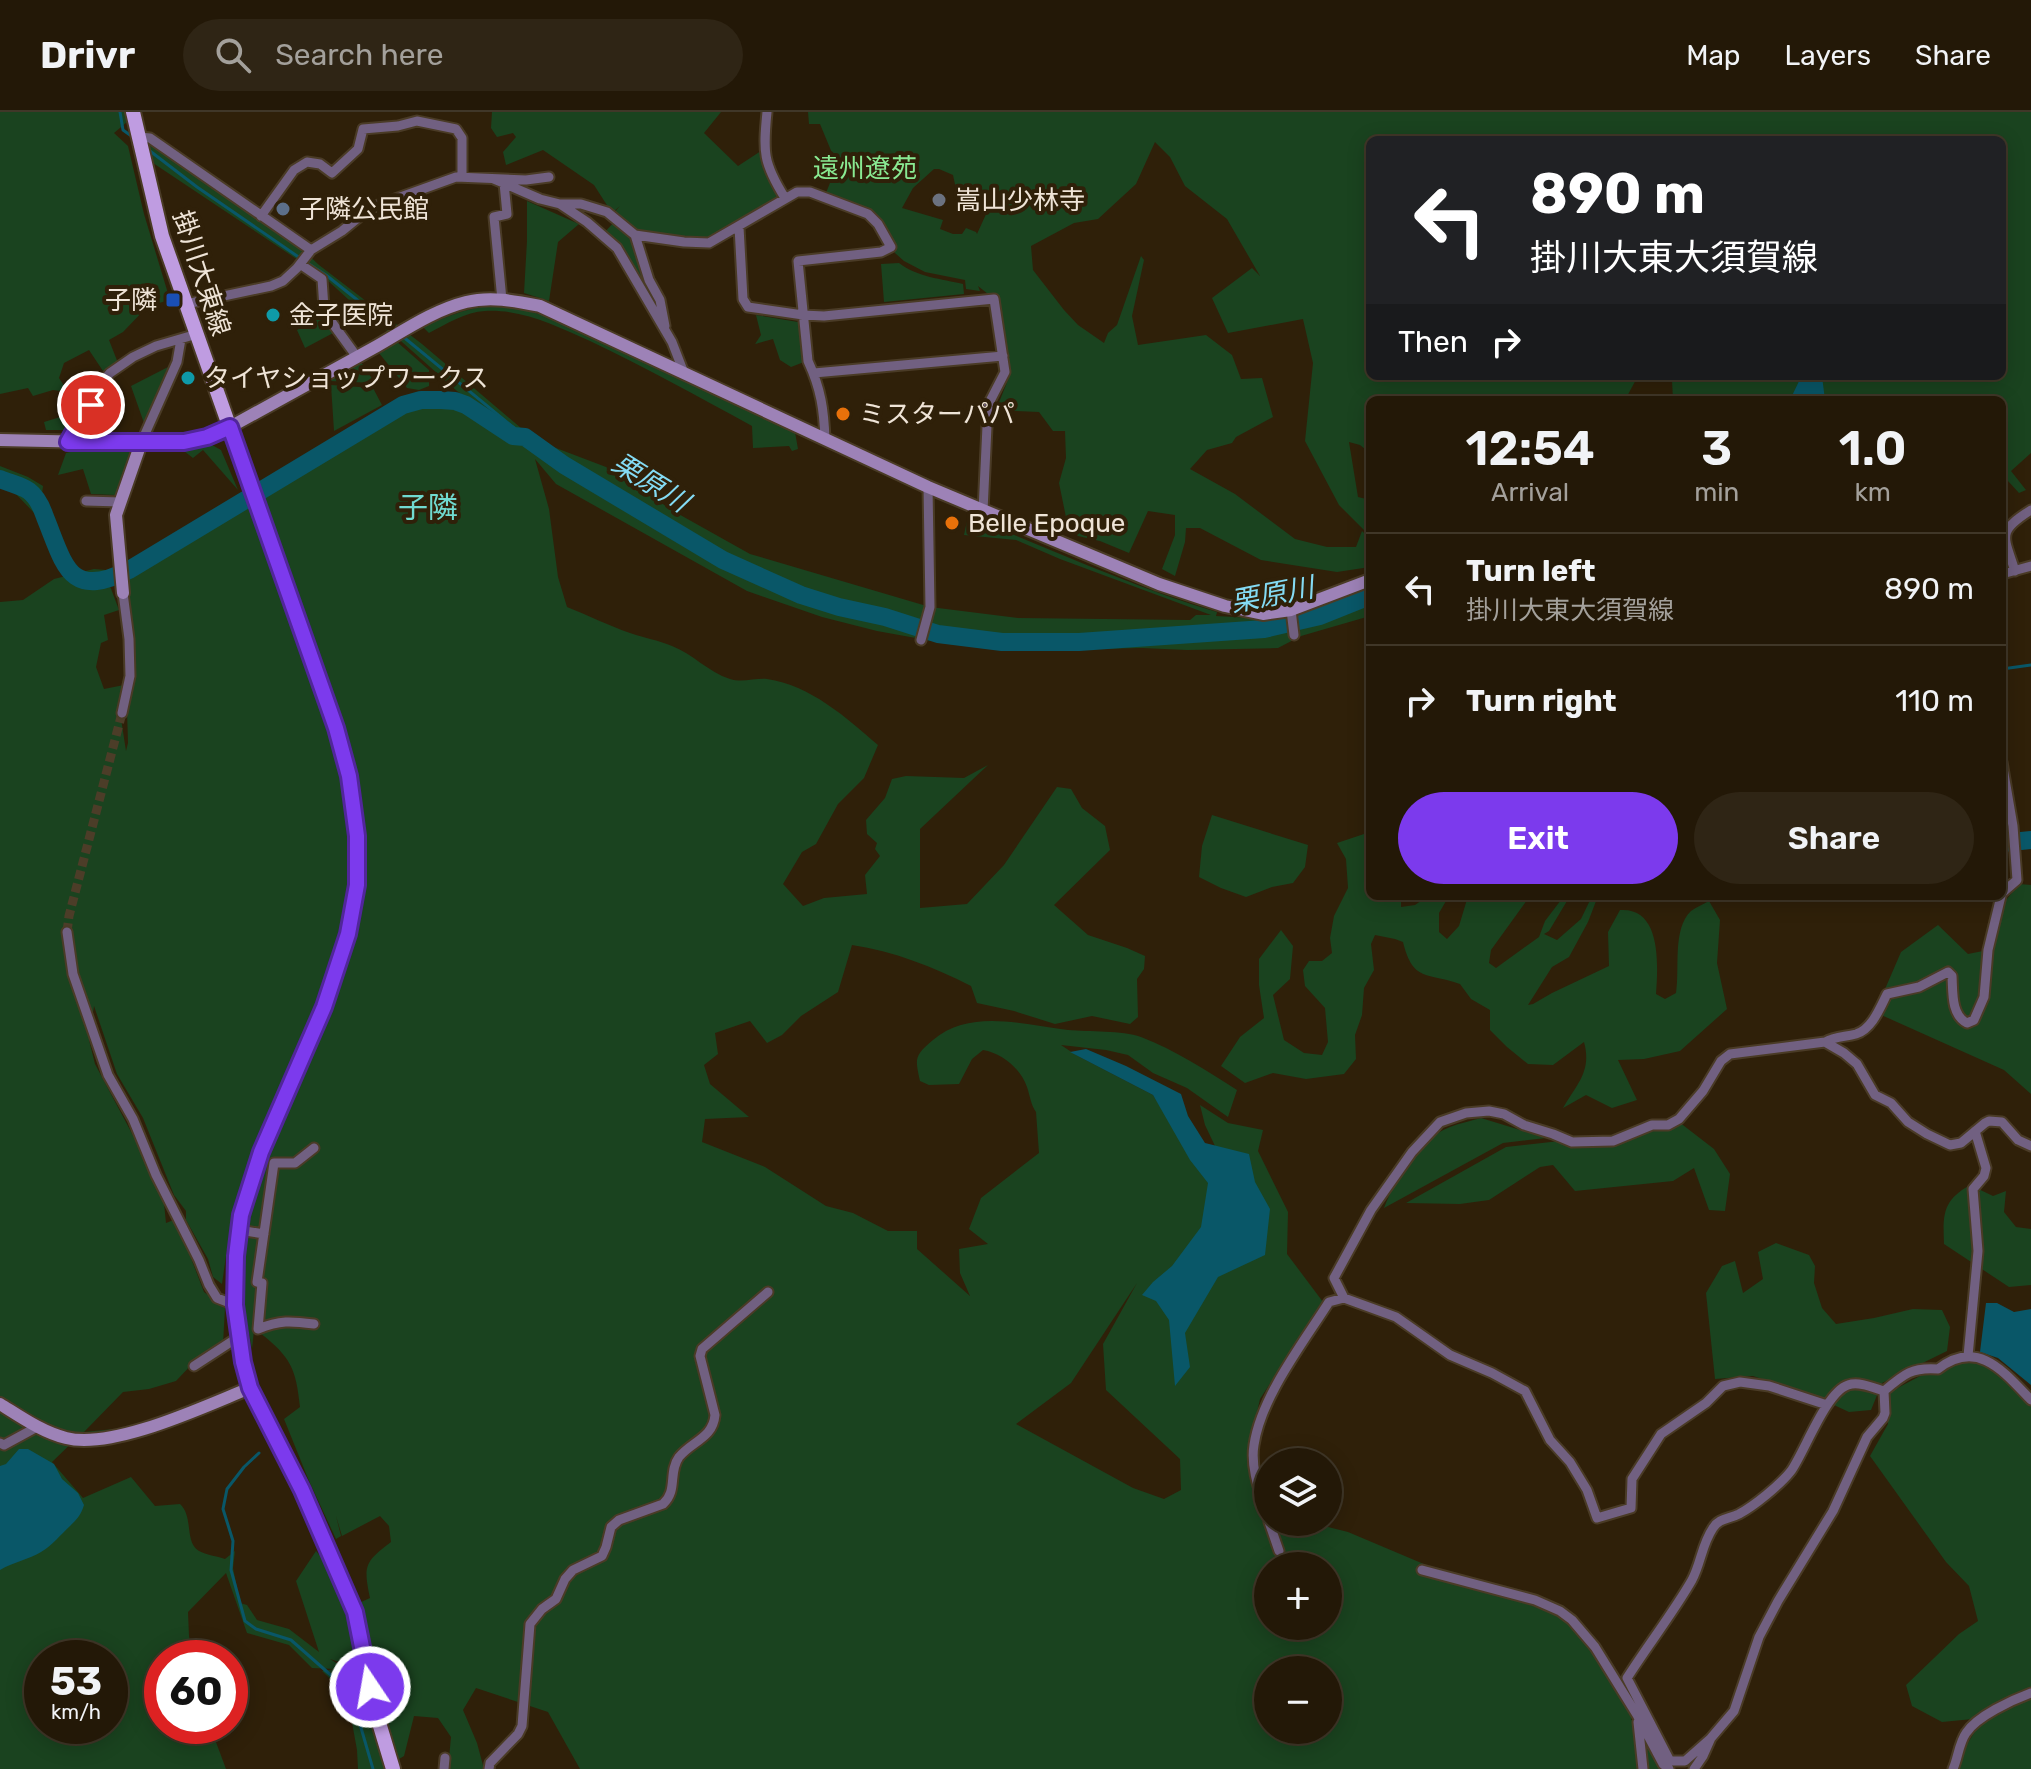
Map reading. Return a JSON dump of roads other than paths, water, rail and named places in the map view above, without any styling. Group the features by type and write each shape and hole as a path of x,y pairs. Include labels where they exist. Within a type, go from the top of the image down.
{"main road":[{"name":"掛川大東線","path":"133,112 162,236 336,728 349,776 357,836 357,885 348,934 324,1007 261,1152 241,1215 235,1305 250,1388 302,1490 355,1612 374,1706 393,1769"}],"street":[{"path":"767,112 764,148 769,171 785,198"},
{"path":"261,216 298,167 307,162 320,164 332,173 358,149 363,129 374,126 398,126 417,121 456,129 462,138 462,177"},
{"path":"139,137 150,138 261,216 305,257 322,279 324,308 328,317 357,357"},
{"path":"186,304 283,281 305,257 369,209 450,179 526,180 549,177"},
{"path":"494,179 540,199 560,204 581,204 607,212 635,235 684,242 709,243 797,192 810,192 868,214 878,224 891,247 881,252 798,261 808,361 824,407 825,440"},
{"path":"502,300 494,217 507,214 504,183"},
{"path":"560,204 617,248 672,342 684,373"},
{"path":"739,227 743,299 748,307 803,315 838,314 994,299 1005,372 988,405 983,511"},
{"path":"635,235 649,280 660,300 667,335"},
{"path":"0,440 141,443 184,442 207,437 446,309 465,302 502,300 540,306 928,487 1159,584 1214,602 1263,614 1291,614 1366,582"},
{"path":"68,442 110,373 156,346 197,334"},
{"path":"122,713 130,676 129,639 115,522 141,443 177,362 181,339"},
{"path":"814,373 1003,356"},
{"path":"921,640 930,607 928,487"},
{"path":"86,501 120,502"},
{"path":"2006,529 2031,510"},
{"path":"2006,542 2015,571"},
{"path":"2006,573 2031,566"},
{"path":"1291,614 1294,635"},
{"path":"2006,785 2017,880 2006,891"},
{"path":"1344,1298 1334,1278 1371,1210 1412,1152 1440,1122 1466,1113 1489,1111 1504,1114 1524,1125 1572,1142 1613,1141 1652,1125 1668,1125 1679,1119 1703,1091 1721,1061 1730,1054 1825,1042 1859,1033 1872,1022 1887,994 1919,987 1948,972 1952,976 1956,1011 1960,1019 1967,1023 1974,1020 1984,997 1988,950 2001,900"},
{"path":"67,932 73,974 108,1075 133,1119 209,1285 217,1298 235,1305"},
{"path":"1825,1042 1857,1064 1875,1095 1891,1103 1908,1122 1927,1134 1950,1145 1961,1143 1989,1121 2002,1122 2018,1140 2031,1146"},
{"path":"1968,1353 1978,1251 1973,1189 1984,1176 1986,1168 1975,1131"},
{"path":"314,1148 295,1163 274,1163 257,1282 262,1283 258,1329 288,1320 314,1324"},
{"path":"239,1230 264,1234"},
{"path":"489,1769 490,1763 522,1726 533,1618 556,1599 573,1570 602,1556 611,1527 619,1520 669,1499 678,1459 709,1433 714,1424 715,1415 700,1356 702,1349 768,1292"},
{"path":"1254,1448 1266,1406 1329,1302 1344,1298 1396,1317 1450,1355 1525,1391 1550,1440 1570,1462 1587,1490 1597,1518 1631,1508 1632,1479 1661,1434 1706,1403 1723,1386 1740,1382 1769,1386 1827,1405"},
{"path":"194,1366 240,1336"},
{"path":"1884,1391 1912,1370 1938,1369 1968,1353 1993,1363 2031,1400"},
{"path":"1858,1384 1884,1391 1883,1418 1867,1437 1833,1511 1759,1637 1734,1711 1711,1738 1685,1761 1670,1761 1627,1678 1693,1578 1715,1524 1738,1515 1781,1483 1793,1468 1833,1396 1847,1385 1858,1384"},
{"path":"0,1404 37,1427 83,1441 113,1438 168,1421 250,1388"},
{"path":"0,1443 4,1445 37,1427"},
{"path":"1274,1536 1279,1551"},
{"path":"1422,1570 1535,1600 1560,1611 1585,1633 1637,1715 1663,1764 1669,1769"},
{"path":"1953,1769 1964,1735 1971,1727 2004,1703 2031,1693"},
{"path":"1637,1715 1643,1769"},
{"path":"1694,1769 1711,1738"}],"water":[{"path":"1800,380 1822,380 1824,396 1792,396"},
{"path":"1086,1049 1181,1094 1188,1116 1205,1143 1249,1154 1255,1182 1270,1209 1265,1255 1218,1277 1185,1333 1190,1367 1175,1386 1169,1320 1156,1301 1142,1295 1172,1266 1201,1227 1208,1183 1190,1160 1153,1095 1070,1052"},
{"path":"1986,1303 1997,1303 2014,1312 2031,1309 2031,1385 1998,1358 1980,1352"},
{"path":"19,1449 28,1449 54,1464 62,1479 78,1493 84,1505 77,1519 49,1546 0,1570 0,1466 6,1464"}],"waterway":[{"path":"120,112 123,130 130,135"},
{"path":"150,151 300,258"},
{"path":"306,262 395,330"},
{"path":"401,335 525,437"},
{"name":"栗原川","path":"0,479 32,493 41,506 65,563 81,579 93,581 129,570 403,405 421,400 455,401 513,436 525,437 564,465 723,560 801,595 938,634 1002,642 1079,642 1264,629 1320,616 1366,598"},
{"path":"2006,668 2031,665"},
{"name":"栗原川","path":"2006,843 2031,840"},
{"path":"259,1453 227,1489 223,1509 233,1541 231,1570 245,1621 256,1629 291,1640 350,1690 373,1769"}],"tunnel":[{"path":"67,932 122,713"}],"place":[{"name":"嵩山少林寺","path":"939,200"},
{"name":"子隣公民館","path":"283,209"},
{"name":"子隣","path":"173,300"},
{"name":"金子医院","path":"273,315"},
{"name":"タイヤショップワークス","path":"188,378"},
{"name":"ミスターパパ","path":"843,414"},
{"name":"Belle Epoque","path":"952,523"}],"district":[{"name":"子隣","path":"428,508"}],"park label":[{"name":"遠州遼苑","path":"865,168"}]}
